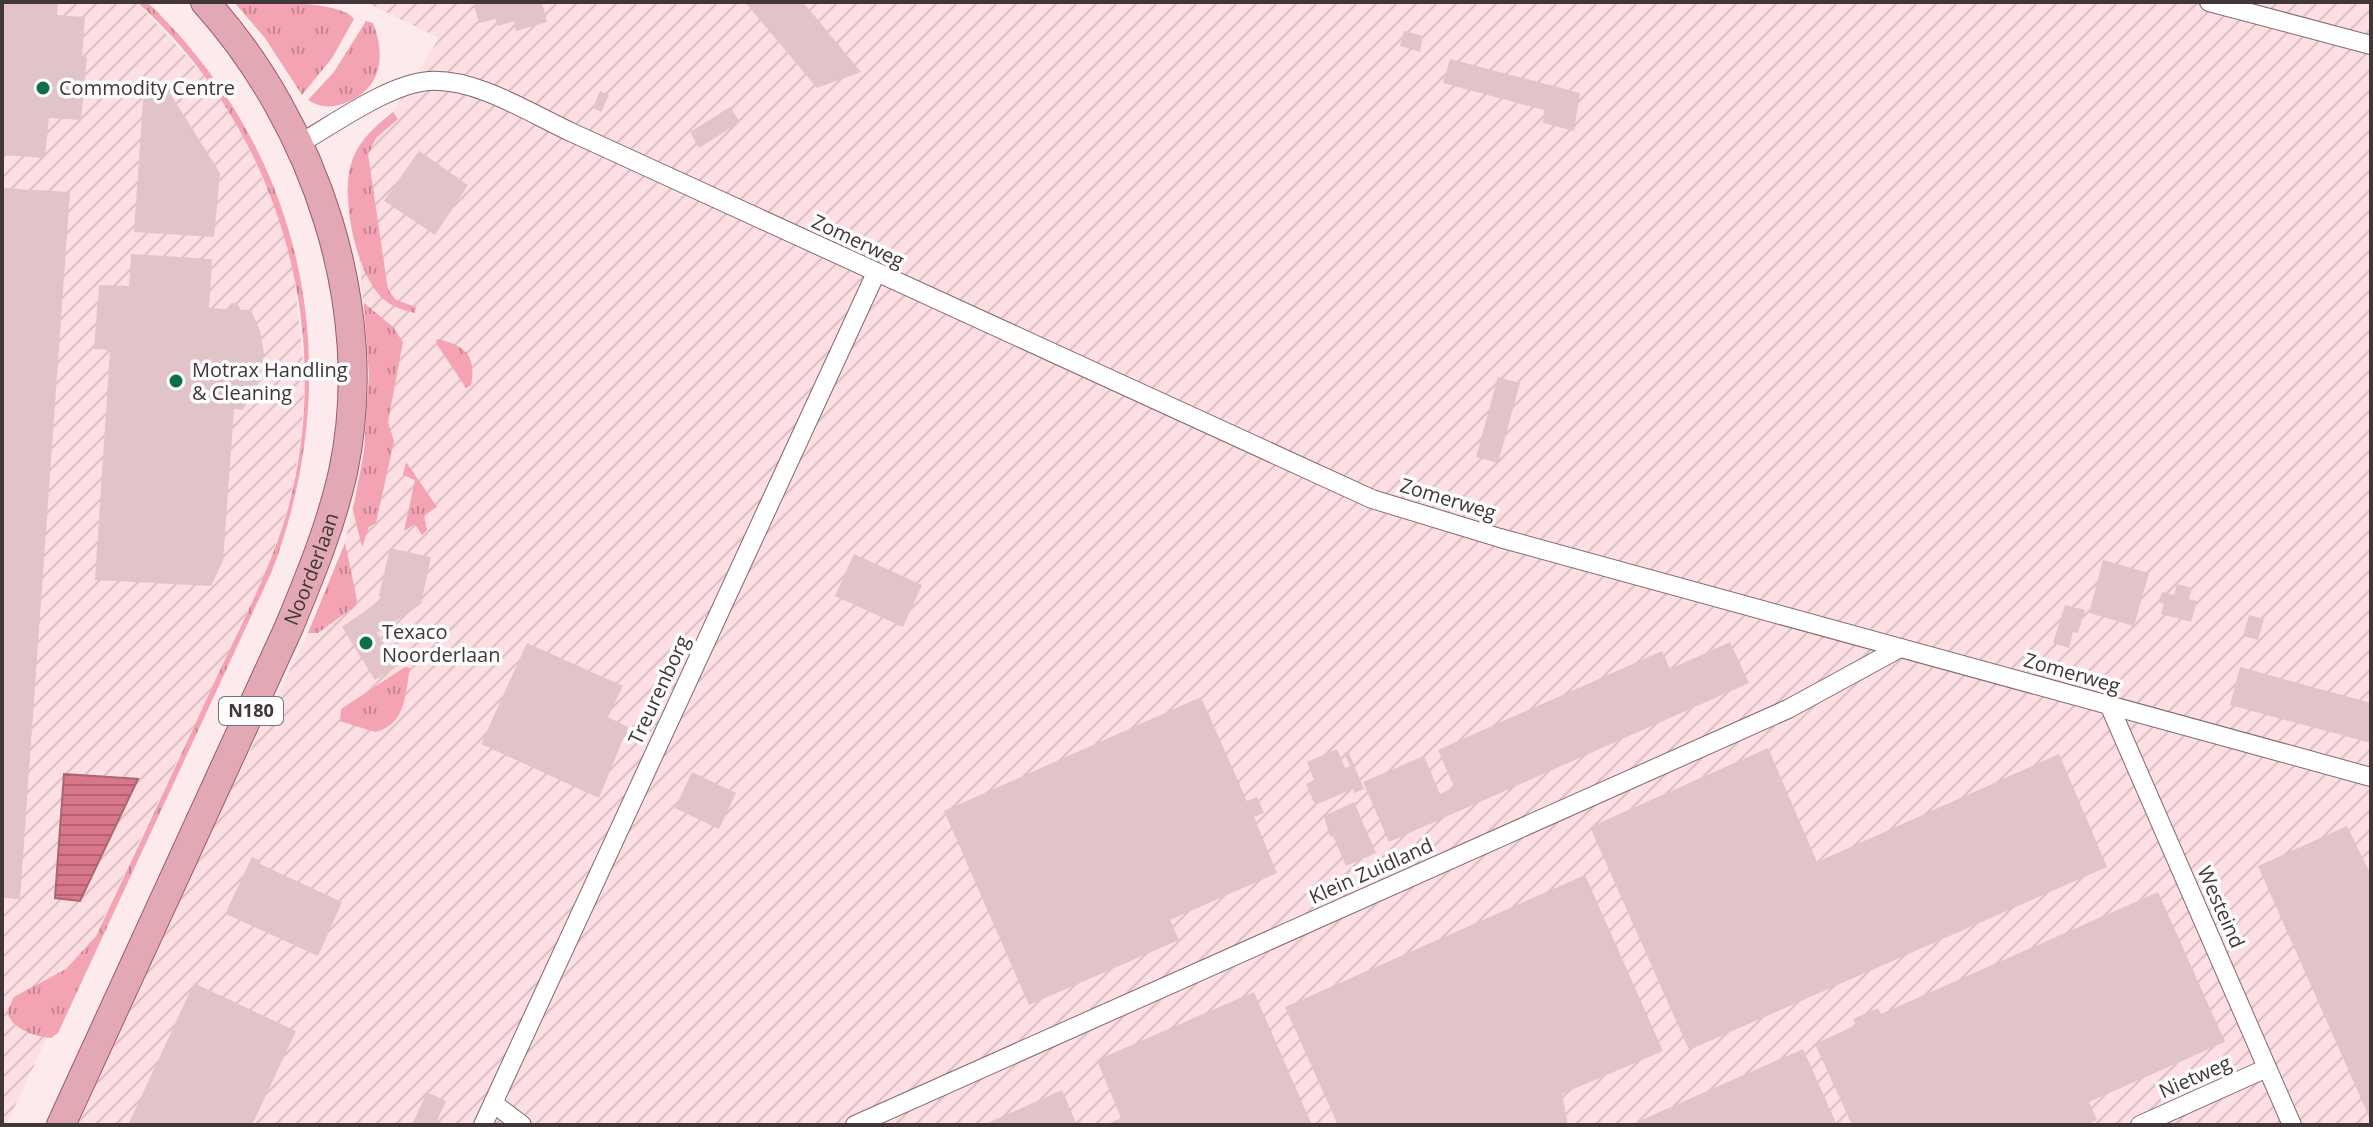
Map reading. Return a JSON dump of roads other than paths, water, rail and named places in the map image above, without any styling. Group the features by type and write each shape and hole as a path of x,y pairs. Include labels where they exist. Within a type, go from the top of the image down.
{"main road":[{"name":"Noorderlaan","path":"61,1125 289,627 321,551 344,470 352,383 347,316 335,238 283,109 263,76 205,2"}],"street":[{"path":"2209,2 2371,45"},
{"name":"Zomerweg","path":"297,145 399,89 428,81 454,83 563,128 1372,499 1431,519 2371,777"},
{"name":"Treurenborg","path":"483,1125 876,273"},
{"name":"Klein Zuidland","path":"855,1125 1773,716 1900,648"},
{"name":"Westeind","path":"2110,707 2292,1125"},
{"name":"Nietweg","path":"2140,1125 2267,1068"},
{"path":"493,1103 522,1125"}],"place":[{"name":"Commodity Centre","path":"43,88"},
{"name":"Motrax Handling & Cleaning","path":"176,381"},
{"name":"Texaco Noorderlaan","path":"366,643"}]}
